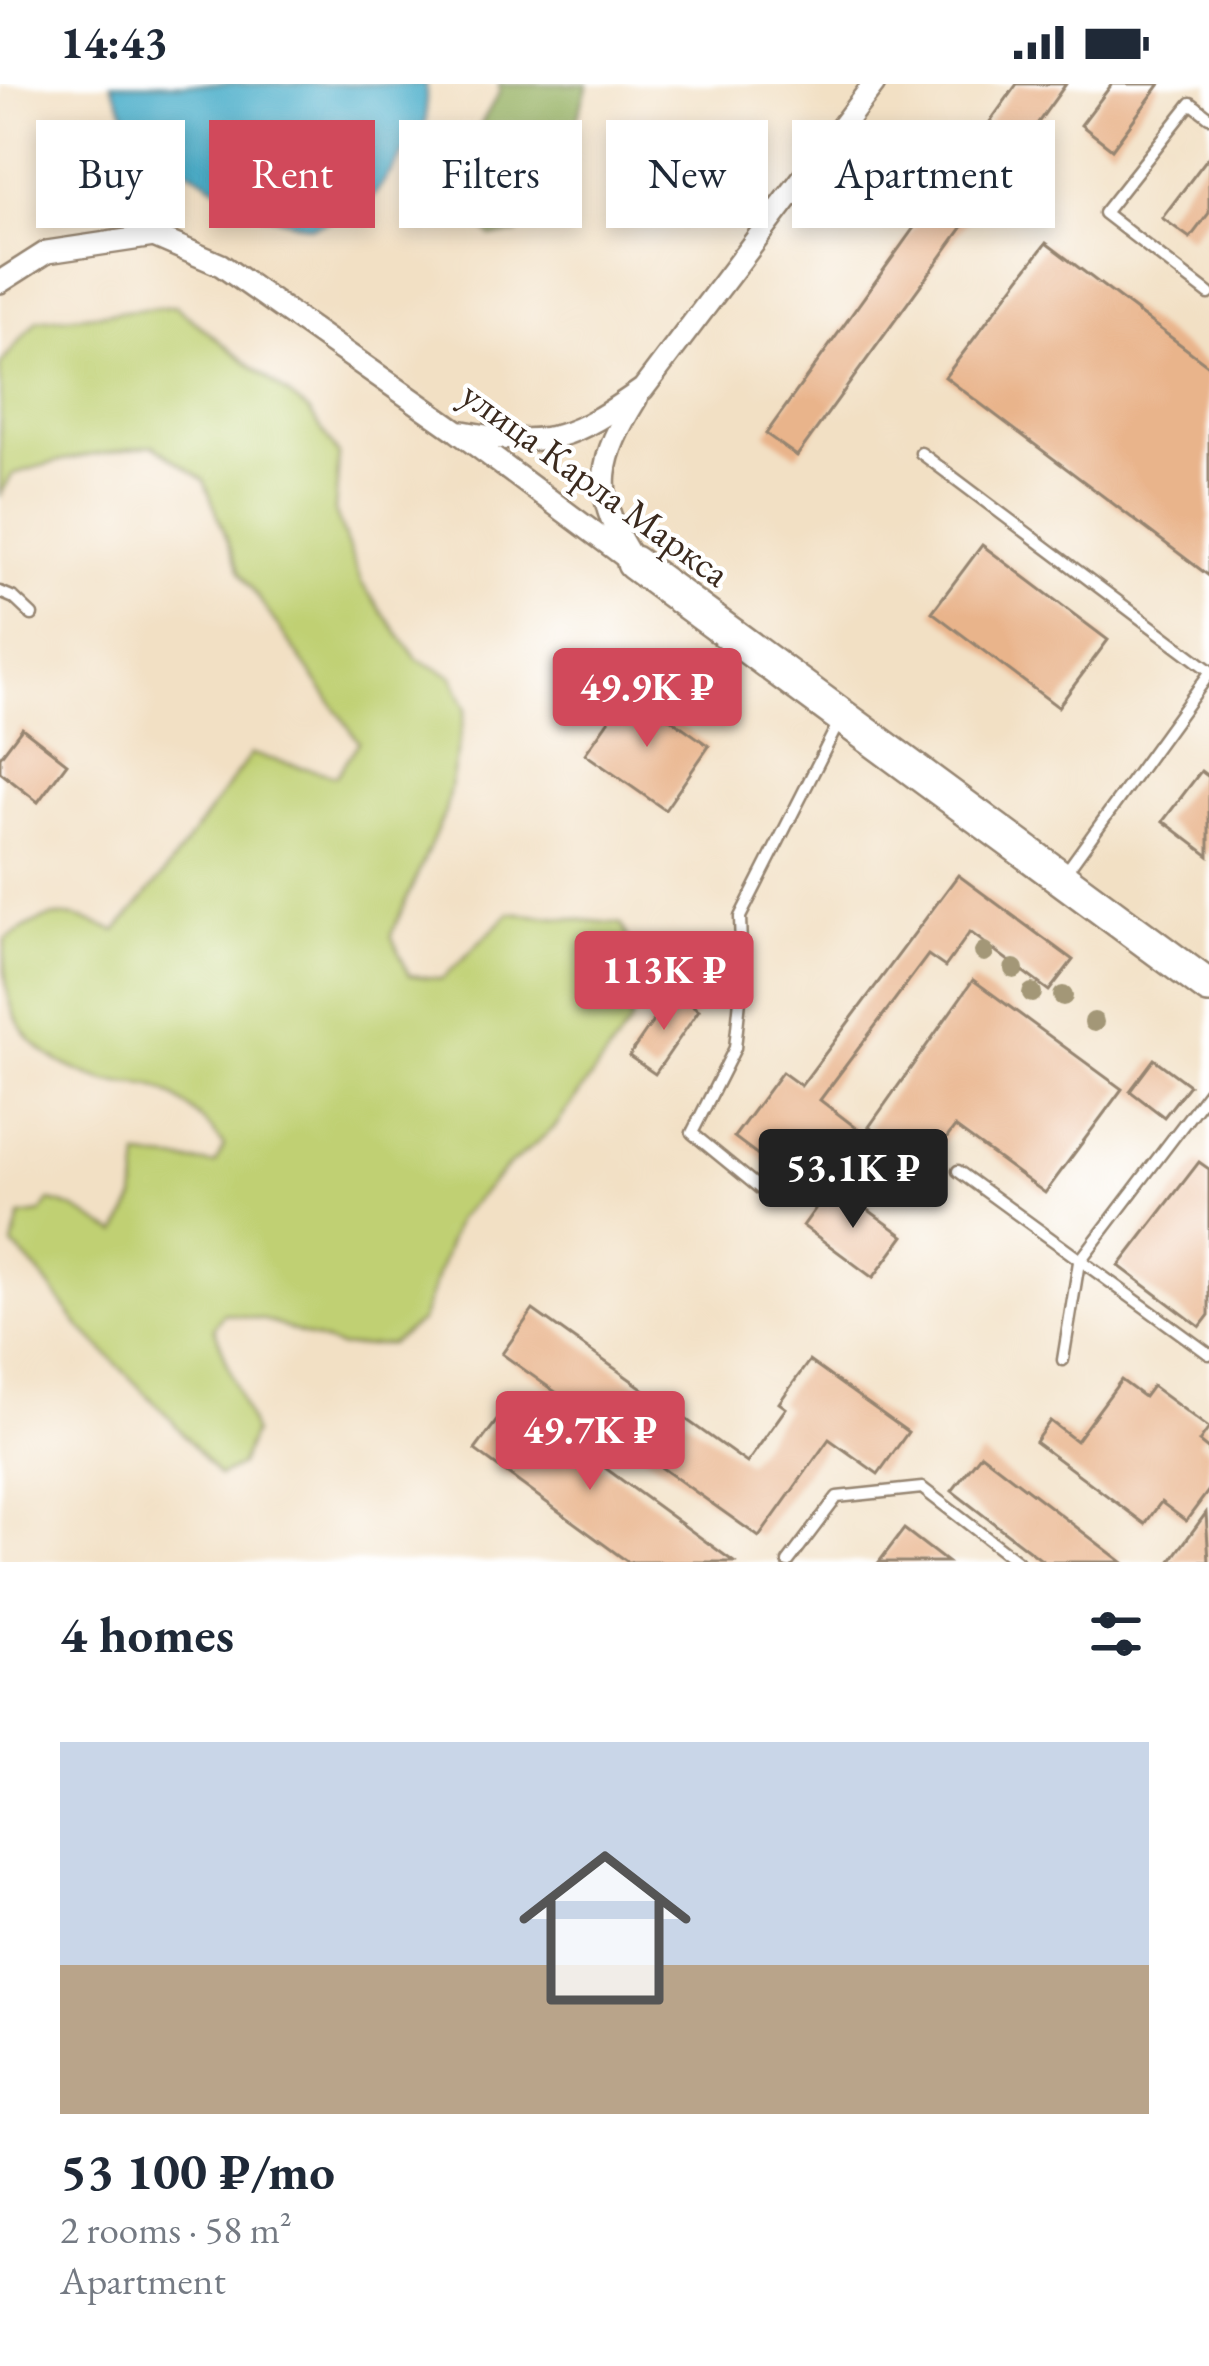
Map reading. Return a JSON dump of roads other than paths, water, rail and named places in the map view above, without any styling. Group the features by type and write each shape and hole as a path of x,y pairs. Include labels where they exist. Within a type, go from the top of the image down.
{"street":[{"path":"634,563 609,521 604,462 613,437 643,389 874,84"},
{"name":"улица Карла Маркса","path":"0,282 47,253 154,236 221,265 457,431 1209,987"},
{"path":"457,431 534,442 562,438 594,423 643,389"}],"lane":[{"path":"1209,117 1191,103 1104,213 1209,294"},
{"path":"920,453 1209,672 1061,878"},
{"path":"0,592 32,615"},
{"path":"763,1191 692,1133 735,1048 742,980 740,917 842,716"},
{"path":"1063,1360 1079,1262 1209,1091"},
{"path":"958,1172 1209,1354"},
{"path":"788,1562 837,1497 922,1488 1018,1562"}],"water":[{"path":"111,84 426,84 426,120 399,120 399,160 375,194 375,120 209,120 209,182 185,168 185,120 128,120"}]}
